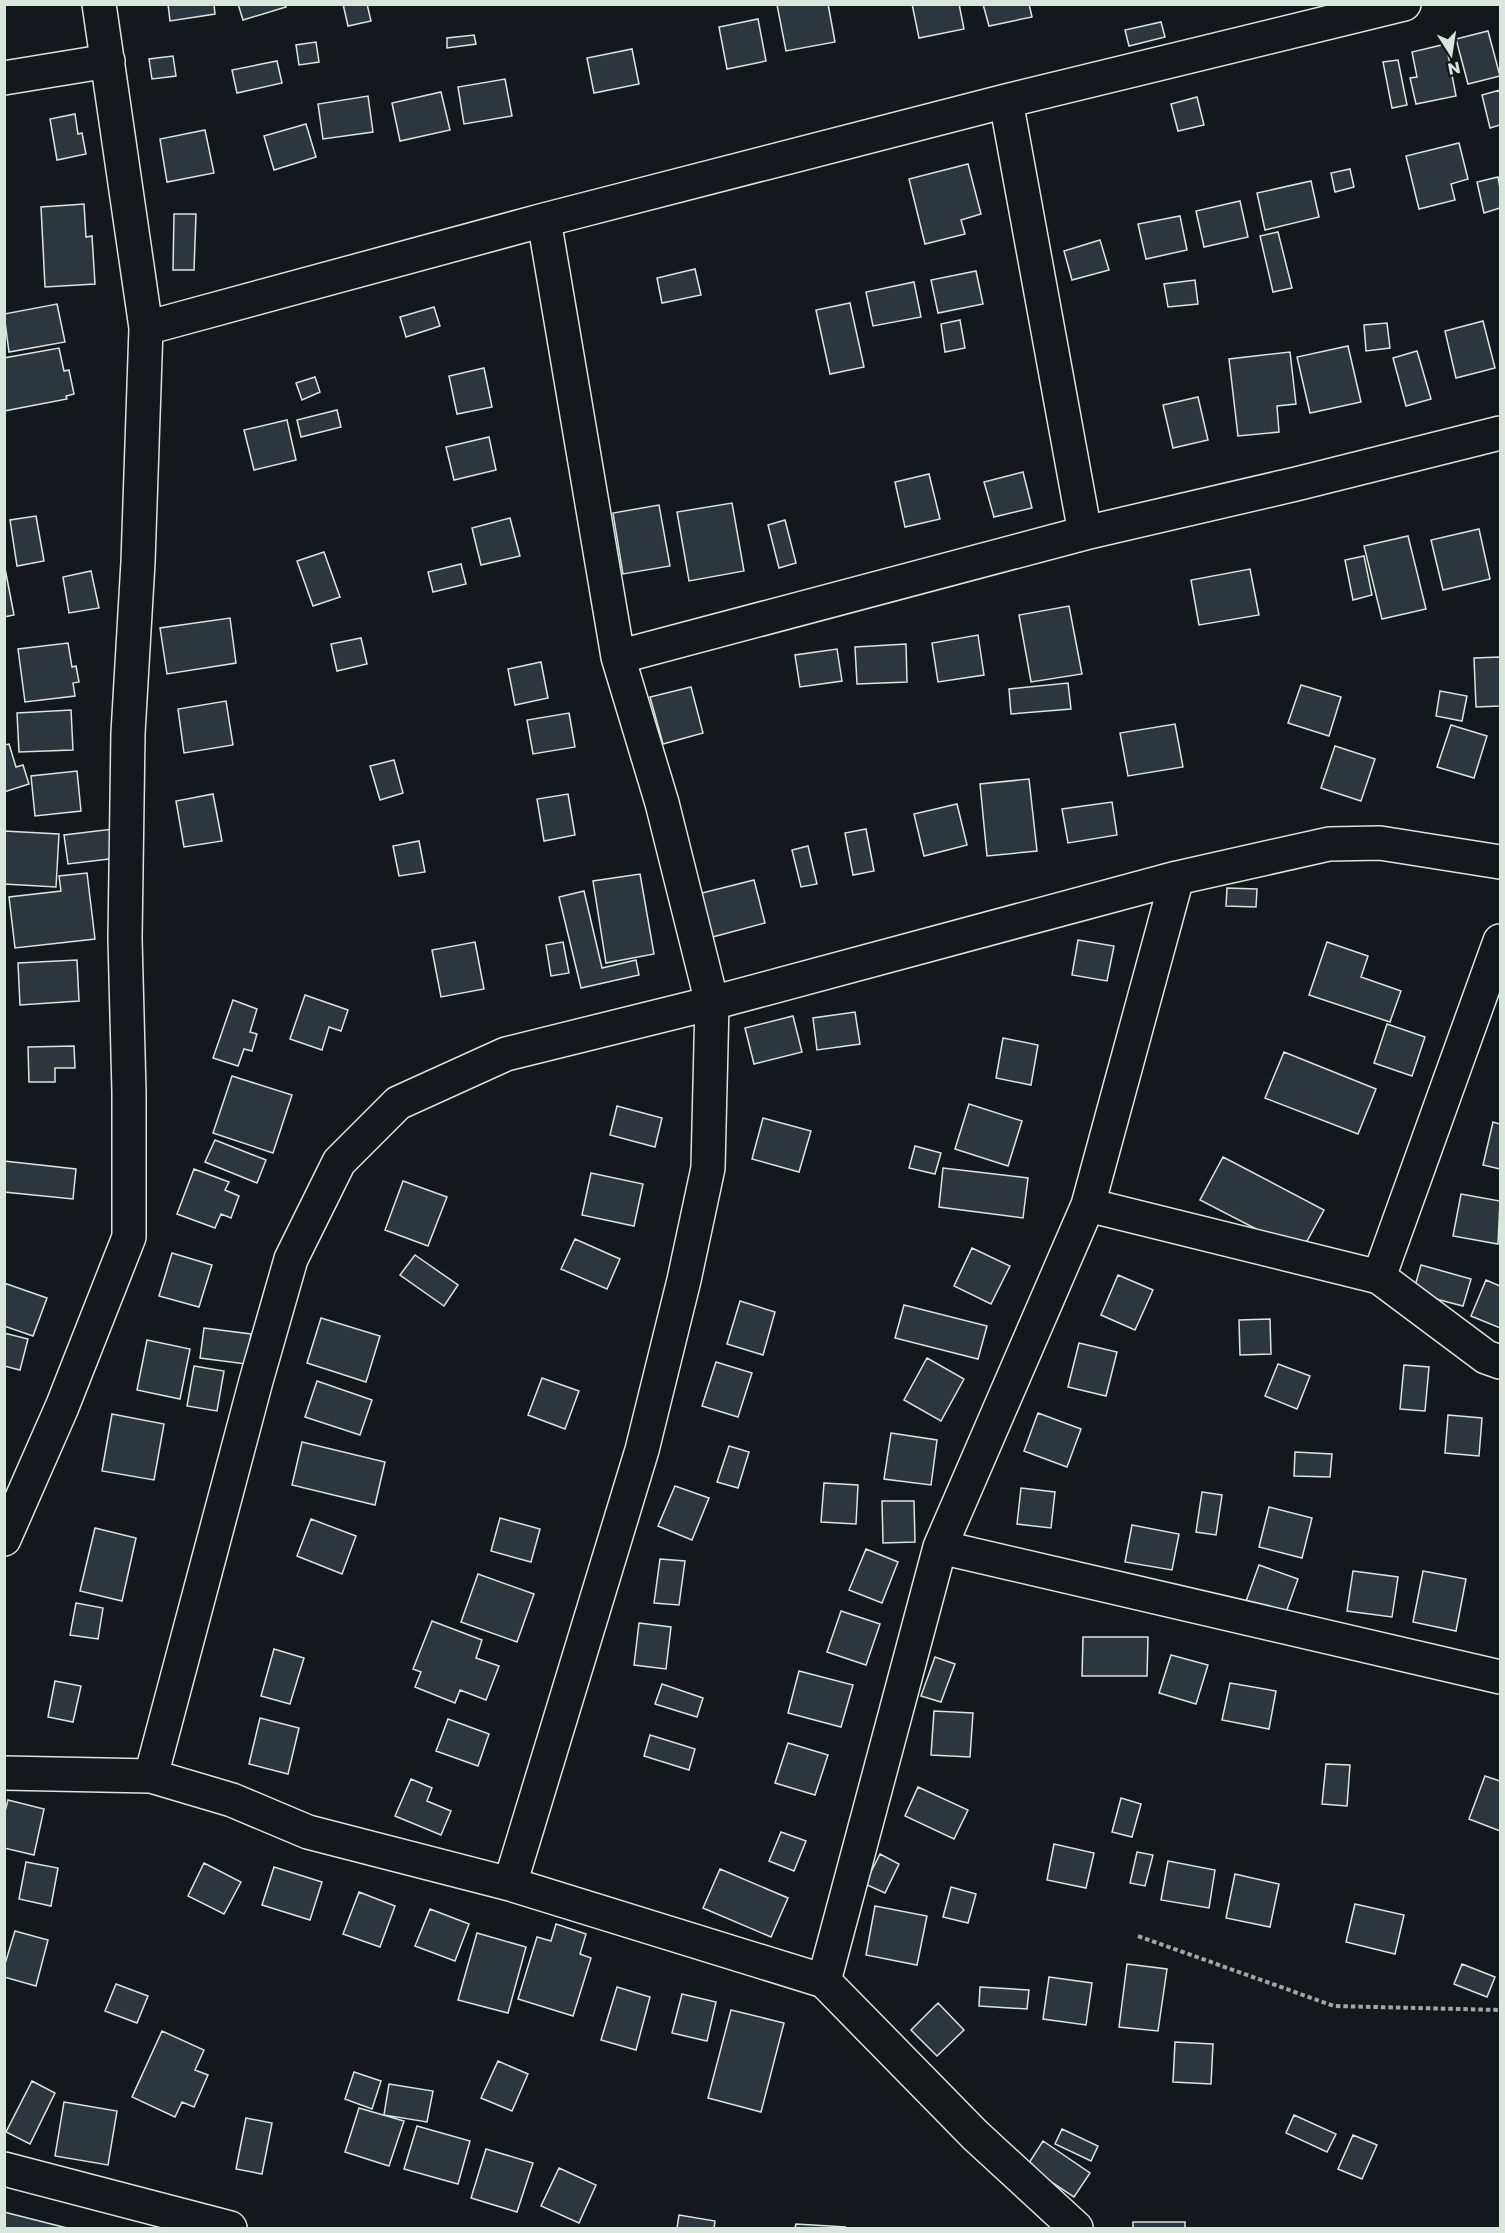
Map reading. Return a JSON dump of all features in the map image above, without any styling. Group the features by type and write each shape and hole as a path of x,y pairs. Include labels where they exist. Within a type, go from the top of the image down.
{"street":[{"path":"4,1539 62,1407 129,1237 129,1092 125,939 128,733 138,562 146,328 99,4"},
{"path":"146,328 544,220 1006,101 1404,4"},
{"path":"4,78 108,61"},
{"path":"1006,101 1084,533"},
{"path":"510,1884 642,1450 684,1280 708,1168 712,1003 662,803 618,657 544,220"},
{"path":"618,657 1084,533 1296,484 1500,433"},
{"path":"151,1776 291,1259 339,1162 398,1103 506,1054 712,1003 1177,878 1329,844 1380,843 1500,862"},
{"path":"824,1980 940,1548 1088,1204 1177,878"},
{"path":"1379,1277 1500,941"},
{"path":"1088,1204 1379,1277 1486,1357 1500,1362"},
{"path":"940,1548 1500,1677"},
{"path":"4,1773 151,1776 232,1800 308,1832 510,1884 824,1980 975,2134 1076,2229"},
{"path":"4,2169 230,2229"}],"path":[{"path":"1138,1936 1334,2006 1500,2010"}],"building":[{"path":"168,4 214,4 215,14 170,21"},
{"path":"238,4 285,4 286,7 243,20"},
{"path":"343,4 367,4 371,21 348,26"},
{"path":"828,4 835,42 786,51 777,5"},
{"path":"912,4 959,4 964,29 919,38"},
{"path":"983,4 1029,4 1032,17 989,26"},
{"path":"758,19 766,61 727,69 719,27"},
{"path":"1161,22 1165,37 1129,46 1125,30"},
{"path":"1488,31 1500,76 1468,84 1456,39"},
{"path":"474,35 476,44 447,48 447,38"},
{"path":"316,42 319,62 299,65 296,45"},
{"path":"1446,44 1456,96 1416,104 1410,78 1417,77 1412,52"},
{"path":"632,49 639,84 594,93 587,58"},
{"path":"173,56 176,76 152,79 149,59"},
{"path":"1398,60 1407,105 1392,108 1383,62"},
{"path":"277,61 282,83 237,93 232,70"},
{"path":"505,79 512,116 464,124 458,87"},
{"path":"1500,90 1500,125 1490,128 1482,95"},
{"path":"441,92 450,130 400,141 392,103"},
{"path":"368,96 373,132 323,139 318,104"},
{"path":"1197,97 1204,125 1178,131 1171,104"},
{"path":"75,114 78,134 82,133 86,154 57,160 50,119"},
{"path":"306,124 316,157 274,170 264,136"},
{"path":"205,130 214,173 167,182 160,139"},
{"path":"1459,143 1468,179 1451,184 1455,200 1419,209 1406,156"},
{"path":"968,164 981,214 961,220 965,234 925,244 909,179"},
{"path":"1350,169 1354,187 1335,192 1331,173"},
{"path":"1498,177 1500,208 1484,213 1477,182"},
{"path":"1311,181 1319,217 1265,230 1257,193"},
{"path":"1240,201 1248,237 1204,247 1196,211"},
{"path":"84,204 86,237 92,236 95,284 45,287 41,207"},
{"path":"174,214 196,214 194,270 173,270"},
{"path":"1180,216 1187,250 1146,259 1138,224"},
{"path":"1278,232 1292,288 1273,292 1260,236"},
{"path":"1100,240 1109,270 1072,280 1064,251"},
{"path":"695,269 701,295 662,303 657,278"},
{"path":"976,271 983,304 938,313 931,280"},
{"path":"1195,280 1198,304 1168,307 1164,284"},
{"path":"914,282 921,317 873,326 866,292"},
{"path":"850,303 864,367 830,374 816,310"},
{"path":"57,304 65,342 9,352 4,314"},
{"path":"434,307 440,326 406,337 400,317"},
{"path":"960,320 965,348 945,352 941,324"},
{"path":"1483,321 1495,368 1456,378 1445,331"},
{"path":"1387,323 1390,348 1366,351 1364,325"},
{"path":"1348,346 1361,402 1310,413 1297,357"},
{"path":"59,348 64,371 69,370 74,394 66,396 67,399 4,411 4,358"},
{"path":"1417,351 1431,399 1406,406 1393,358"},
{"path":"1290,352 1296,404 1277,406 1279,432 1238,436 1229,359"},
{"path":"484,368 492,407 457,414 449,376"},
{"path":"315,377 320,392 302,400 296,383"},
{"path":"1198,397 1208,440 1173,448 1163,405"},
{"path":"337,410 341,427 301,437 297,420"},
{"path":"287,420 296,460 254,470 244,430"},
{"path":"489,437 496,470 454,480 446,447"},
{"path":"1023,472 1032,508 994,517 984,482"},
{"path":"929,474 940,519 905,527 895,482"},
{"path":"732,503 744,571 689,581 677,512"},
{"path":"659,505 670,566 623,574 613,513"},
{"path":"36,516 44,561 17,566 10,520"},
{"path":"510,518 520,556 481,565 472,528"},
{"path":"785,520 796,563 779,568 768,525"},
{"path":"1479,529 1490,579 1443,590 1431,540"},
{"path":"1408,536 1426,609 1382,619 1364,546"},
{"path":"324,552 340,597 313,606 297,561"},
{"path":"1364,556 1372,595 1353,600 1345,560"},
{"path":"4,563 14,615 4,617"},
{"path":"461,564 466,584 433,592 428,572"},
{"path":"1250,569 1259,615 1199,625 1191,580"},
{"path":"91,571 99,608 69,613 63,577"},
{"path":"1069,606 1082,674 1031,682 1019,615"},
{"path":"230,618 236,663 167,674 160,628"},
{"path":"978,635 984,675 938,682 932,643"},
{"path":"361,638 367,664 337,671 331,644"},
{"path":"68,643 72,667 76,666 79,682 73,683 75,696 25,702 18,649"},
{"path":"906,644 907,682 857,684 855,647"},
{"path":"837,649 842,681 800,687 795,655"},
{"path":"1500,657 1500,706 1476,707 1474,658"},
{"path":"541,662 548,698 515,705 508,669"},
{"path":"1068,683 1071,709 1011,714 1009,689"},
{"path":"1301,685 1341,697 1329,736 1288,723"},
{"path":"691,687 703,733 663,744 650,697"},
{"path":"1440,691 1467,696 1462,721 1436,716"},
{"path":"226,701 233,745 184,753 178,709"},
{"path":"71,710 73,750 19,752 17,713"},
{"path":"569,713 575,747 533,754 527,720"},
{"path":"1175,724 1183,767 1128,776 1120,733"},
{"path":"1451,725 1487,736 1474,778 1437,767"},
{"path":"9,744 16,767 23,765 29,784 4,792 4,745"},
{"path":"1335,746 1375,759 1361,801 1321,788"},
{"path":"394,760 403,793 380,800 370,766"},
{"path":"77,771 81,811 35,816 31,776"},
{"path":"1029,779 1037,851 987,856 980,784"},
{"path":"213,794 222,841 184,847 176,801"},
{"path":"568,794 575,835 544,841 537,799"},
{"path":"1112,802 1117,835 1068,843 1062,809"},
{"path":"957,804 967,845 924,856 914,814"},
{"path":"113,829 117,858 68,864 64,835"},
{"path":"866,829 874,871 853,875 845,833"},
{"path":"4,831 59,834 56,887 4,884"},
{"path":"419,841 425,872 399,876 393,846"},
{"path":"808,846 817,884 801,887 792,850"},
{"path":"87,873 95,939 15,948 9,897 61,891 59,876"},
{"path":"640,874 654,954 606,963 593,881"},
{"path":"754,880 765,923 705,939 694,895"},
{"path":"1227,888 1257,889 1256,907 1226,906"},
{"path":"584,891 602,968 636,960 639,975 581,988 559,897"},
{"path":"1078,940 1114,946 1107,981 1072,975"},
{"path":"475,942 484,989 441,997 432,950"},
{"path":"563,942 569,973 551,976 546,945"},
{"path":"1327,942 1368,956 1361,977 1401,991 1390,1022 1309,995"},
{"path":"77,960 79,1001 20,1005 18,963"},
{"path":"305,995 348,1010 341,1031 329,1027 322,1050 290,1039"},
{"path":"233,1000 257,1009 250,1032 257,1034 252,1051 244,1049 238,1066 213,1058"},
{"path":"855,1012 860,1044 817,1050 813,1018"},
{"path":"793,1016 802,1052 754,1064 745,1028"},
{"path":"1387,1024 1425,1037 1412,1076 1374,1063"},
{"path":"1003,1038 1038,1045 1031,1085 996,1078"},
{"path":"74,1046 75,1068 55,1068 55,1082 29,1082 28,1047"},
{"path":"1284,1052 1376,1089 1358,1134 1265,1098"},
{"path":"232,1076 292,1095 273,1153 213,1133"},
{"path":"969,1104 1022,1121 1008,1166 955,1149"},
{"path":"617,1106 662,1118 655,1147 610,1135"},
{"path":"763,1118 811,1131 799,1172 752,1159"},
{"path":"1493,1122 1500,1124 1500,1169 1483,1165"},
{"path":"215,1140 266,1160 257,1183 205,1162"},
{"path":"915,1146 941,1153 935,1174 909,1168"},
{"path":"1223,1157 1324,1210 1301,1252 1200,1200"},
{"path":"4,1161 76,1169 73,1199 4,1192"},
{"path":"943,1168 1028,1178 1023,1218 939,1207"},
{"path":"194,1169 229,1182 225,1190 239,1196 231,1218 221,1214 215,1228 177,1214"},
{"path":"591,1173 643,1184 634,1226 582,1215"},
{"path":"403,1181 447,1197 428,1246 385,1230"},
{"path":"1461,1194 1500,1201 1498,1244 1453,1236"},
{"path":"575,1239 620,1259 607,1289 561,1269"},
{"path":"972,1248 1010,1266 991,1304 954,1286"},
{"path":"172,1253 212,1265 199,1307 159,1296"},
{"path":"415,1255 458,1285 444,1306 400,1275"},
{"path":"1421,1265 1471,1279 1463,1306 1413,1293"},
{"path":"1118,1275 1153,1290 1135,1330 1101,1315"},
{"path":"1486,1280 1500,1286 1500,1328 1471,1316"},
{"path":"4,1283 47,1298 33,1336 4,1326"},
{"path":"740,1301 775,1312 763,1355 727,1344"},
{"path":"904,1305 987,1326 978,1359 895,1338"},
{"path":"321,1318 380,1336 366,1382 307,1363"},
{"path":"1270,1319 1271,1354 1240,1355 1239,1320"},
{"path":"204,1328 251,1334 246,1364 200,1358"},
{"path":"4,1333 28,1339 20,1370 4,1366"},
{"path":"147,1340 190,1349 180,1399 137,1390"},
{"path":"1079,1343 1117,1352 1106,1396 1068,1387"},
{"path":"927,1358 964,1379 941,1421 904,1400"},
{"path":"716,1362 752,1373 738,1417 702,1406"},
{"path":"1278,1364 1310,1376 1297,1409 1265,1396"},
{"path":"1404,1365 1429,1367 1425,1411 1400,1409"},
{"path":"194,1366 224,1371 217,1411 187,1406"},
{"path":"542,1378 579,1391 565,1429 528,1415"},
{"path":"317,1381 372,1400 360,1435 305,1417"},
{"path":"1038,1413 1081,1429 1067,1467 1024,1451"},
{"path":"112,1414 164,1424 154,1480 102,1471"},
{"path":"1448,1415 1482,1418 1479,1456 1445,1453"},
{"path":"891,1433 937,1440 931,1485 884,1479"},
{"path":"302,1442 385,1462 375,1505 292,1485"},
{"path":"729,1446 749,1452 738,1488 717,1482"},
{"path":"1295,1452 1332,1454 1330,1477 1294,1476"},
{"path":"824,1483 858,1485 856,1524 821,1522"},
{"path":"675,1486 709,1498 692,1540 658,1526"},
{"path":"1021,1488 1055,1492 1051,1528 1017,1524"},
{"path":"1202,1492 1222,1495 1216,1535 1196,1532"},
{"path":"882,1501 914,1501 915,1542 883,1543"},
{"path":"1269,1507 1312,1518 1302,1558 1259,1547"},
{"path":"500,1518 540,1529 531,1562 491,1551"},
{"path":"311,1519 356,1536 342,1574 297,1556"},
{"path":"1132,1525 1179,1534 1172,1570 1125,1562"},
{"path":"95,1528 136,1538 122,1601 80,1591"},
{"path":"866,1549 898,1562 882,1603 849,1590"},
{"path":"660,1559 685,1561 679,1605 654,1603"},
{"path":"1259,1565 1298,1579 1284,1618 1245,1604"},
{"path":"1353,1571 1398,1577 1392,1617 1347,1611"},
{"path":"1423,1571 1466,1579 1456,1631 1413,1622"},
{"path":"478,1574 534,1594 517,1642 461,1622"},
{"path":"76,1603 103,1608 98,1639 70,1635"},
{"path":"841,1611 880,1624 866,1665 827,1652"},
{"path":"432,1621 482,1640 476,1658 499,1666 486,1700 460,1690 455,1703 415,1687 421,1672 413,1669"},
{"path":"639,1623 671,1627 666,1669 634,1665"},
{"path":"1083,1637 1148,1637 1147,1676 1082,1676"},
{"path":"274,1649 304,1658 290,1704 261,1696"},
{"path":"1171,1655 1208,1665 1196,1704 1159,1693"},
{"path":"935,1657 955,1664 941,1702 921,1696"},
{"path":"799,1671 853,1685 841,1727 788,1713"},
{"path":"55,1681 81,1686 73,1722 48,1717"},
{"path":"1230,1683 1276,1691 1269,1729 1222,1720"},
{"path":"662,1684 703,1698 697,1717 655,1704"},
{"path":"934,1711 973,1713 970,1757 931,1755"},
{"path":"260,1718 299,1728 288,1774 249,1764"},
{"path":"448,1719 489,1734 478,1766 436,1751"},
{"path":"650,1735 695,1749 689,1770 644,1756"},
{"path":"788,1743 828,1755 815,1795 775,1783"},
{"path":"1326,1764 1350,1765 1347,1806 1322,1804"},
{"path":"1485,1776 1500,1781 1500,1831 1469,1819"},
{"path":"411,1779 432,1788 427,1801 451,1811 441,1835 395,1816"},
{"path":"918,1787 968,1810 954,1839 905,1816"},
{"path":"1121,1798 1141,1804 1132,1837 1112,1832"},
{"path":"8,1800 44,1809 34,1855 4,1848 4,1815"},
{"path":"781,1832 806,1841 794,1871 769,1861"},
{"path":"1054,1844 1094,1853 1086,1888 1047,1880"},
{"path":"1137,1852 1153,1855 1145,1886 1130,1883"},
{"path":"880,1854 899,1864 885,1893 865,1884"},
{"path":"1168,1861 1215,1870 1209,1908 1161,1900"},
{"path":"26,1862 58,1868 51,1906 19,1899"},
{"path":"204,1863 241,1882 224,1914 188,1896"},
{"path":"274,1867 322,1882 310,1920 262,1905"},
{"path":"720,1869 788,1898 771,1937 703,1908"},
{"path":"1235,1874 1279,1884 1270,1927 1226,1918"},
{"path":"951,1887 976,1894 968,1923 943,1917"},
{"path":"359,1892 395,1906 380,1947 343,1934"},
{"path":"1355,1904 1404,1915 1395,1954 1346,1942"},
{"path":"875,1906 927,1916 917,1965 866,1955"},
{"path":"430,1909 469,1924 455,1961 415,1946"},
{"path":"556,1924 586,1934 580,1954 591,1958 573,2016 518,1999 537,1937 551,1941"},
{"path":"15,1931 48,1940 36,1986 4,1977 4,1967"},
{"path":"477,1933 526,1947 508,2013 458,2000"},
{"path":"1127,1964 1167,1969 1158,2031 1119,2027"},
{"path":"1462,1964 1495,1977 1487,1997 1454,1984"},
{"path":"1049,1977 1092,1983 1086,2025 1043,2019"},
{"path":"116,1984 148,1996 137,2023 105,2011"},
{"path":"617,1987 650,1997 636,2050 601,2040"},
{"path":"980,1987 1029,1990 1027,2009 979,2006"},
{"path":"682,1994 716,2002 707,2041 672,2033"},
{"path":"938,2003 964,2030 937,2056 911,2030"},
{"path":"731,2010 784,2023 761,2112 708,2098"},
{"path":"162,2031 204,2050 195,2070 208,2075 194,2107 182,2102 175,2117 132,2097"},
{"path":"1175,2042 1213,2044 1211,2084 1173,2082"},
{"path":"498,2061 528,2074 512,2111 481,2098"},
{"path":"354,2072 381,2081 372,2109 345,2099"},
{"path":"32,2081 55,2093 30,2144 6,2132"},
{"path":"389,2084 433,2091 427,2122 384,2115"},
{"path":"64,2102 117,2111 108,2165 55,2156"},
{"path":"359,2108 404,2121 389,2166 345,2152"},
{"path":"1294,2115 1336,2134 1327,2152 1286,2133"},
{"path":"246,2118 272,2123 262,2174 236,2169"},
{"path":"417,2126 470,2141 458,2184 404,2169"},
{"path":"1062,2129 1098,2146 1091,2161 1055,2144"},
{"path":"1353,2135 1377,2145 1362,2179 1338,2169"},
{"path":"1043,2141 1090,2173 1074,2197 1027,2166"},
{"path":"486,2149 533,2163 517,2212 471,2198"},
{"path":"559,2168 596,2185 579,2223 541,2206"},
{"path":"4,2212 67,2228 4,2228"},
{"path":"679,2215 715,2221 714,2228 677,2228"},
{"path":"1133,2222 1185,2222 1185,2228 1133,2228"},
{"path":"796,2224 846,2227 795,2228"}]}
